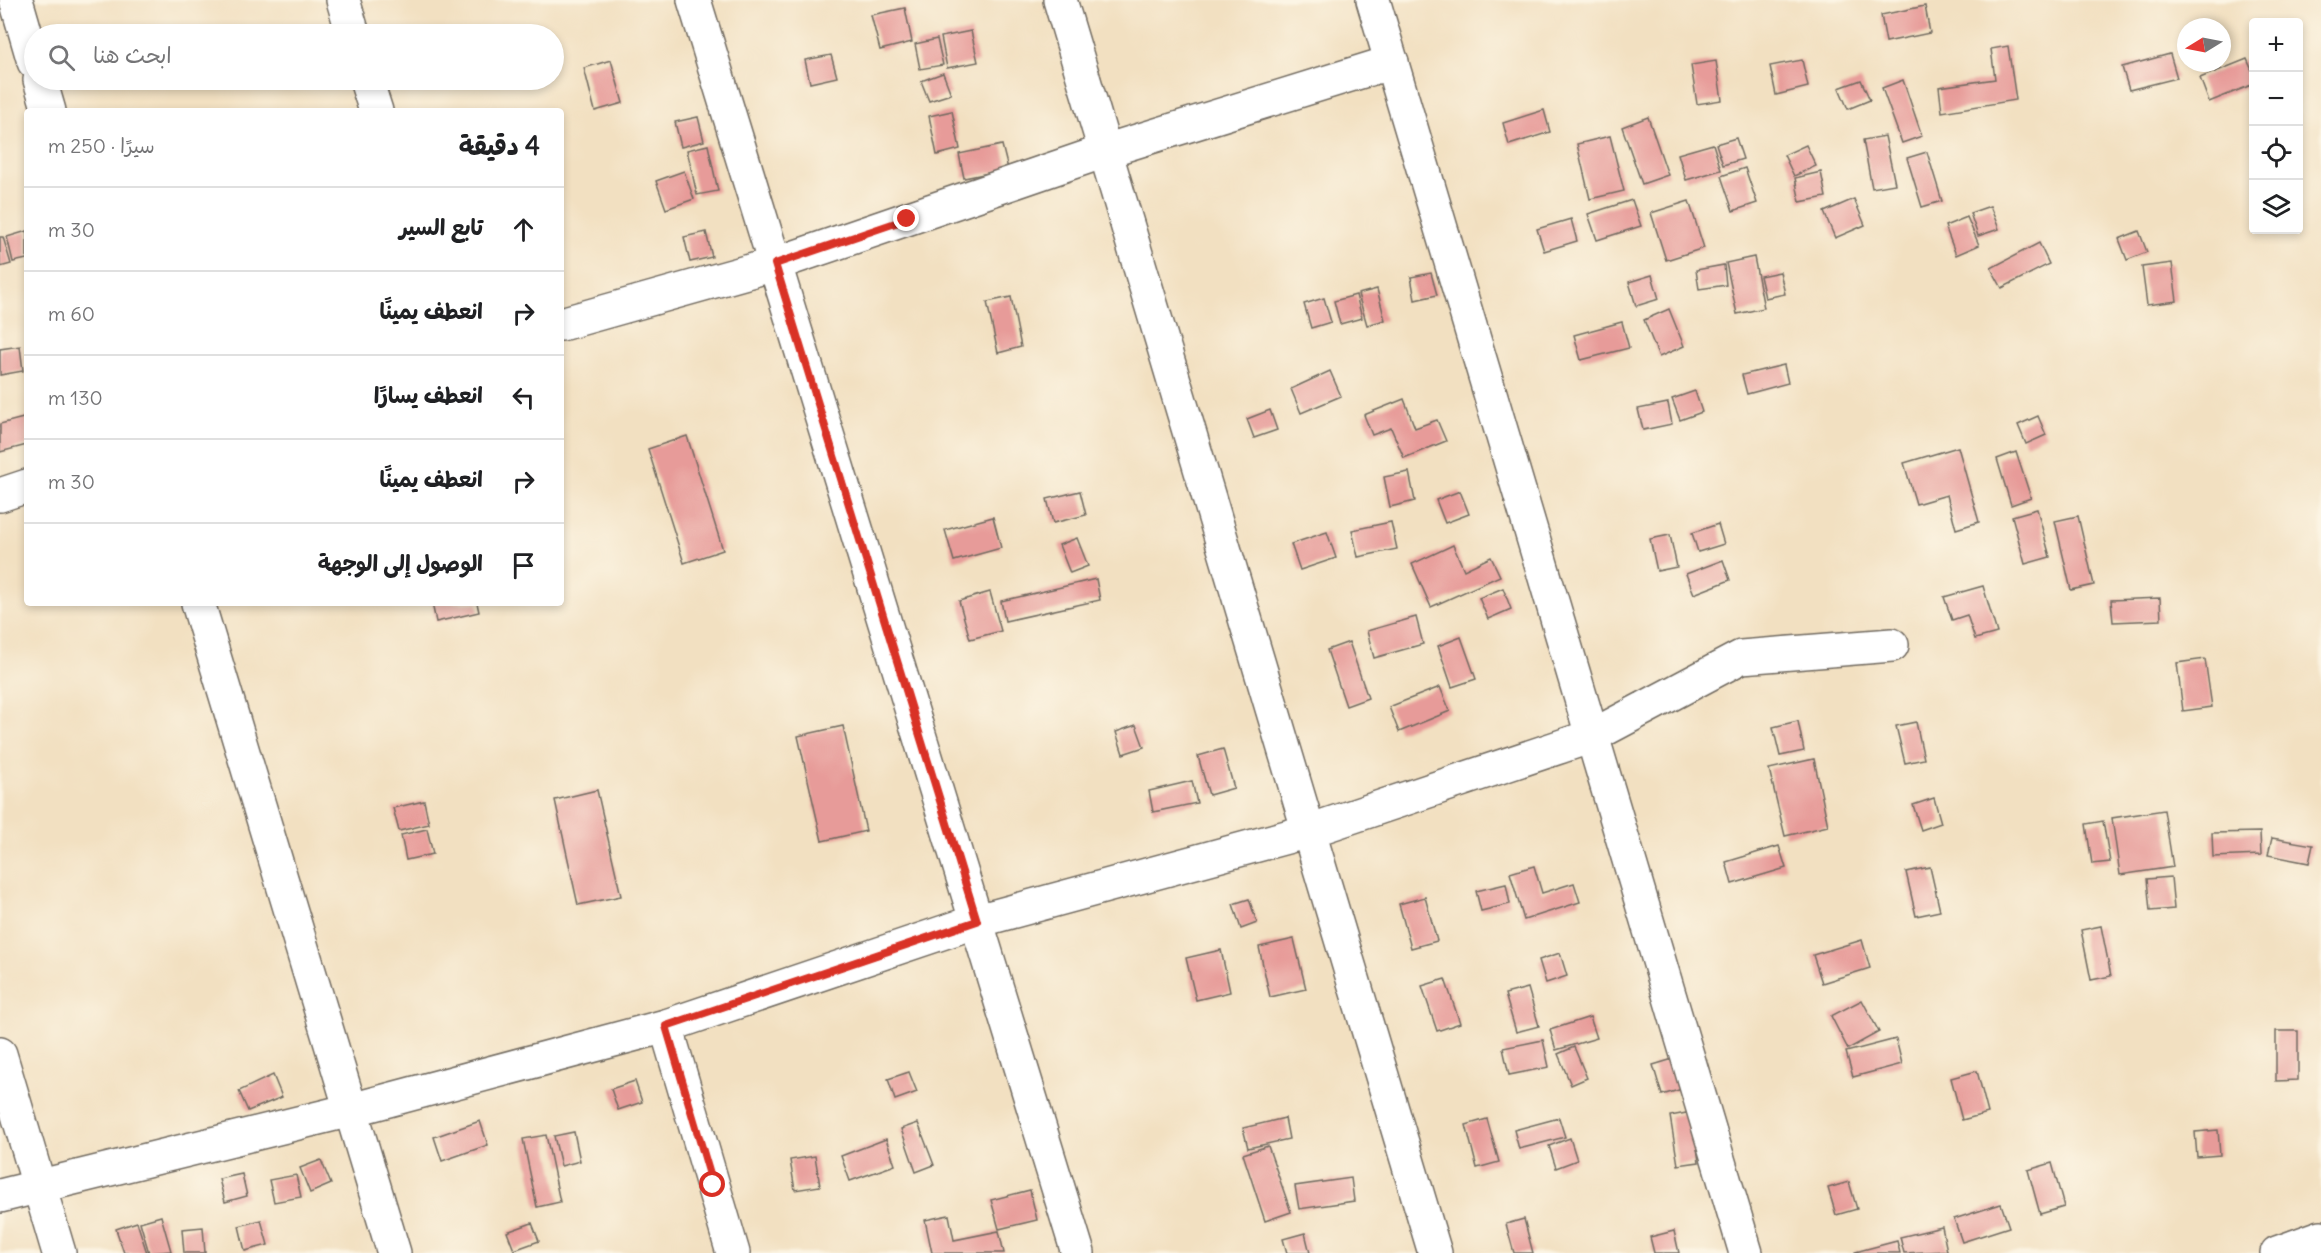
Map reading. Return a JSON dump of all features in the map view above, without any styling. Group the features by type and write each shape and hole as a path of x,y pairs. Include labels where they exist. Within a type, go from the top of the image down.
{"street":[{"path":"16,0 24,28"},
{"path":"343,0 350,24"},
{"path":"694,0 1078,1253"},
{"path":"1060,0 1435,1253"},
{"path":"1373,0 1746,1253"},
{"path":"564,323 775,264 1105,151 1392,62"},
{"path":"43,90 48,108"},
{"path":"369,90 375,108"},
{"path":"0,495 24,487"},
{"path":"199,606 394,1253"},
{"path":"0,1196 351,1110 666,1026 977,921 1309,831 1592,736 1741,657 1892,645"},
{"path":"666,1026 733,1253"},
{"path":"0,1053 59,1253"},
{"path":"2277,1253 2321,1237"}],"building":[{"path":"1925,6 1930,33 1886,42 1881,15"},
{"path":"905,8 912,42 880,50 871,15"},
{"path":"971,31 978,62 947,68 941,37"},
{"path":"937,39 943,65 920,69 915,44"},
{"path":"2008,46 2016,100 1942,112 1939,87 1995,79 1991,49"},
{"path":"2170,54 2177,78 2129,90 2122,67"},
{"path":"831,55 837,77 810,83 805,60"},
{"path":"2247,59 2249,86 2209,102 2200,78 2215,72 2231,72 2231,65"},
{"path":"611,60 623,103 595,111 584,68"},
{"path":"1802,60 1808,87 1776,95 1770,66"},
{"path":"1716,61 1722,100 1697,104 1691,65"},
{"path":"943,73 951,94 929,101 921,81"},
{"path":"1861,80 1870,100 1848,109 1839,88"},
{"path":"1903,80 1922,136 1902,143 1882,88"},
{"path":"1544,110 1550,132 1509,145 1503,123"},
{"path":"952,111 960,149 937,155 929,116"},
{"path":"698,117 704,141 681,147 675,122"},
{"path":"1648,117 1668,175 1642,184 1622,127"},
{"path":"1610,136 1624,191 1590,199 1577,144"},
{"path":"1885,136 1895,184 1872,188 1863,140"},
{"path":"1736,138 1743,159 1723,165 1716,144"},
{"path":"1713,144 1721,170 1686,180 1678,154"},
{"path":"708,145 718,191 697,195 687,150"},
{"path":"1002,145 1008,169 964,178 959,154"},
{"path":"1806,145 1816,166 1794,176 1784,155"},
{"path":"1927,152 1942,201 1922,207 1907,158"},
{"path":"1745,168 1757,203 1733,211 1721,176"},
{"path":"684,171 694,199 666,209 656,181"},
{"path":"1821,172 1826,197 1800,202 1795,178"},
{"path":"1854,199 1865,225 1835,238 1824,212"},
{"path":"1632,200 1641,226 1597,240 1588,214"},
{"path":"1689,201 1704,248 1666,260 1651,213"},
{"path":"1990,206 1999,229 1978,236 1970,213"},
{"path":"1967,217 1979,245 1956,255 1945,226"},
{"path":"1571,219 1577,241 1544,251 1537,229"},
{"path":"2139,231 2147,252 2127,260 2119,239"},
{"path":"24,232 24,260 13,262 7,237"},
{"path":"706,232 712,257 690,262 684,237"},
{"path":"0,237 3,237 11,264 0,267"},
{"path":"2039,243 2049,264 2002,288 1991,268"},
{"path":"1754,257 1764,308 1737,314 1726,263"},
{"path":"2172,263 2177,301 2147,305 2142,267"},
{"path":"1724,265 1726,285 1699,289 1696,270"},
{"path":"1780,272 1785,294 1765,298 1760,276"},
{"path":"1431,273 1437,295 1415,300 1411,277"},
{"path":"1652,275 1659,299 1636,306 1629,282"},
{"path":"1377,289 1385,320 1367,325 1358,294"},
{"path":"1356,295 1362,318 1340,324 1334,301"},
{"path":"1011,297 1021,347 998,353 987,302"},
{"path":"1324,298 1331,322 1311,328 1304,304"},
{"path":"1669,309 1684,346 1659,357 1644,320"},
{"path":"1622,322 1629,348 1581,360 1574,335"},
{"path":"20,346 23,371 0,375 0,349"},
{"path":"1784,365 1788,383 1747,394 1742,375"},
{"path":"1330,371 1341,396 1301,413 1291,389"},
{"path":"1695,391 1702,412 1680,420 1672,399"},
{"path":"1404,399 1415,428 1437,420 1446,441 1404,458 1391,428 1372,435 1364,415"},
{"path":"1668,403 1672,424 1643,430 1638,409"},
{"path":"1270,410 1277,430 1254,438 1247,419"},
{"path":"2038,416 2046,435 2026,444 2018,425"},
{"path":"24,418 24,446 0,452 0,424"},
{"path":"687,436 723,550 684,563 648,449"},
{"path":"1958,447 1979,522 1956,529 1947,495 1916,504 1904,463"},
{"path":"2016,452 2031,498 2011,505 1997,459"},
{"path":"1409,472 1415,501 1390,507 1384,477"},
{"path":"1080,491 1086,515 1053,523 1047,499"},
{"path":"1460,491 1469,514 1445,523 1436,500"},
{"path":"2037,509 2050,557 2025,564 2012,516"},
{"path":"2078,516 2094,585 2071,590 2055,521"},
{"path":"993,517 1001,548 954,561 945,530"},
{"path":"1391,522 1397,549 1358,557 1352,530"},
{"path":"1718,524 1724,544 1698,552 1692,533"},
{"path":"1327,532 1336,558 1300,570 1291,544"},
{"path":"1670,535 1677,567 1657,571 1650,539"},
{"path":"1077,538 1088,566 1070,573 1059,545"},
{"path":"1453,545 1464,570 1491,557 1500,576 1431,607 1412,564"},
{"path":"1723,560 1730,580 1694,594 1686,574"},
{"path":"1096,579 1100,600 1005,621 1001,601"},
{"path":"1983,586 1997,633 1975,639 1967,615 1952,620 1944,597"},
{"path":"1503,588 1511,609 1488,619 1479,598"},
{"path":"990,592 1001,631 970,639 959,601"},
{"path":"2160,598 2161,620 2113,622 2111,600"},
{"path":"433,606 478,606 479,612 436,622"},
{"path":"1416,617 1423,644 1374,658 1367,631"},
{"path":"1461,637 1476,679 1452,687 1438,646"},
{"path":"1349,642 1368,698 1346,706 1327,650"},
{"path":"2205,659 2212,707 2183,711 2177,663"},
{"path":"1440,687 1450,711 1399,732 1389,707"},
{"path":"1798,721 1804,751 1780,756 1773,727"},
{"path":"1916,722 1924,759 1905,763 1896,726"},
{"path":"1136,725 1144,747 1123,754 1116,732"},
{"path":"843,726 866,831 822,841 798,736"},
{"path":"1223,749 1234,788 1209,795 1198,756"},
{"path":"1814,759 1828,826 1785,836 1769,769"},
{"path":"1192,781 1197,803 1153,812 1149,791"},
{"path":"597,790 621,896 578,905 555,800"},
{"path":"1934,798 1941,823 1921,830 1913,805"},
{"path":"424,801 429,824 399,831 393,808"},
{"path":"2164,810 2173,867 2120,875 2112,818"},
{"path":"2103,821 2110,862 2092,864 2086,824"},
{"path":"427,829 433,854 406,860 401,835"},
{"path":"2260,832 2261,855 2213,857 2212,833"},
{"path":"2272,838 2313,845 2309,863 2268,855"},
{"path":"1779,846 1786,868 1732,884 1726,862"},
{"path":"1534,866 1542,893 1574,883 1580,902 1524,920 1510,873"},
{"path":"1930,867 1940,911 1916,916 1906,872"},
{"path":"2171,877 2174,909 2150,911 2147,879"},
{"path":"1506,884 1510,904 1481,911 1476,891"},
{"path":"1425,897 1437,941 1411,948 1399,904"},
{"path":"1249,899 1257,923 1241,929 1233,904"},
{"path":"2101,926 2111,976 2091,980 2081,930"},
{"path":"1294,939 1306,989 1270,997 1259,947"},
{"path":"1862,940 1870,968 1822,983 1813,955"},
{"path":"1221,950 1230,992 1196,1000 1186,958"},
{"path":"1560,953 1567,976 1546,983 1539,960"},
{"path":"1445,979 1460,1023 1437,1031 1422,986"},
{"path":"1528,988 1539,1026 1516,1032 1505,994"},
{"path":"1862,1000 1879,1032 1848,1049 1831,1016"},
{"path":"1590,1017 1597,1038 1556,1050 1550,1030"},
{"path":"2276,1031 2298,1031 2298,1080 2276,1081"},
{"path":"1896,1039 1902,1064 1853,1077 1846,1052"},
{"path":"1543,1040 1549,1067 1509,1075 1503,1048"},
{"path":"1574,1047 1587,1078 1571,1085 1558,1054"},
{"path":"1673,1059 1682,1089 1662,1095 1653,1065"},
{"path":"1977,1071 1988,1113 1962,1120 1951,1078"},
{"path":"909,1072 917,1092 895,1100 888,1079"},
{"path":"273,1075 282,1097 248,1111 239,1091"},
{"path":"635,1081 642,1102 618,1110 611,1089"},
{"path":"1692,1112 1699,1162 1678,1165 1670,1116"},
{"path":"1285,1118 1289,1139 1248,1148 1243,1128"},
{"path":"1559,1118 1565,1137 1519,1149 1514,1130"},
{"path":"1487,1119 1499,1162 1477,1168 1466,1125"},
{"path":"480,1121 488,1145 442,1161 434,1137"},
{"path":"918,1123 934,1165 916,1172 901,1129"},
{"path":"2218,1130 2220,1155 2197,1157 2195,1132"},
{"path":"574,1132 580,1161 561,1166 554,1136"},
{"path":"546,1135 560,1202 537,1207 523,1139"},
{"path":"1570,1138 1577,1160 1556,1168 1549,1146"},
{"path":"886,1139 895,1165 850,1181 841,1156"},
{"path":"1268,1146 1291,1212 1265,1221 1243,1154"},
{"path":"815,1156 820,1186 795,1190 790,1160"},
{"path":"321,1160 331,1184 310,1193 300,1168"},
{"path":"2052,1163 2064,1207 2040,1214 2028,1170"},
{"path":"242,1174 247,1196 225,1202 219,1179"},
{"path":"296,1175 301,1197 274,1202 269,1180"},
{"path":"1351,1178 1354,1201 1299,1209 1295,1186"},
{"path":"1849,1182 1857,1209 1836,1215 1828,1188"},
{"path":"1030,1190 1037,1220 999,1229 991,1200"},
{"path":"2001,1204 2009,1227 1962,1242 1954,1219"},
{"path":"949,1215 954,1240 999,1231 1004,1253 932,1253 925,1220"},
{"path":"161,1216 171,1251 149,1253 140,1222"},
{"path":"1524,1219 1533,1253 1514,1253 1506,1224"},
{"path":"261,1220 268,1245 245,1251 239,1226"},
{"path":"137,1222 147,1253 124,1253 116,1229"},
{"path":"532,1223 539,1241 514,1250 507,1232"},
{"path":"203,1227 205,1253 184,1253 182,1229"},
{"path":"1942,1227 1947,1251 1904,1253 1900,1237"},
{"path":"1674,1231 1679,1253 1654,1253 1650,1237"},
{"path":"1305,1233 1310,1253 1287,1253 1283,1239"},
{"path":"1897,1241 1900,1253 1855,1253 1855,1252"}],"route":[{"path":"713,1185 666,1026 977,921 775,264 907,219"}]}
